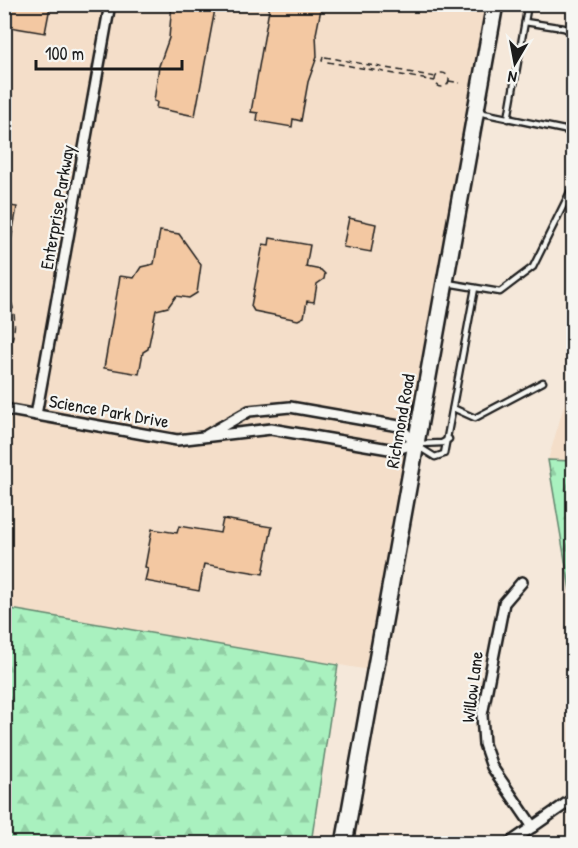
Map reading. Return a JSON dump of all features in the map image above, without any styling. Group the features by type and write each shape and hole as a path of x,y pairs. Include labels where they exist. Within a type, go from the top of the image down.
{"main road":[{"name":"Richmond Road","path":"344,843 495,4"}],"street":[{"name":"Enterprise Parkway","path":"36,415 110,4"},
{"name":"Science Park Drive","path":"4,410 177,440 271,429 395,450 415,443 399,426 290,406 249,411 207,435"},
{"name":"Willow Lane","path":"522,582 504,603 482,715 484,744 492,767 533,827"},
{"path":"508,843 573,798"}],"lane":[{"path":"508,118 528,4"},
{"path":"525,22 564,28 573,33"},
{"path":"476,112 573,132"},
{"path":"445,283 500,291 533,267 573,184"},
{"path":"415,443 435,458 444,454 475,288"},
{"path":"453,408 475,418 543,382"},
{"path":"415,443 442,443 448,439"}],"path":[{"path":"449,81 444,73 436,77 323,56 322,61 435,81 441,87 449,81 460,83"},
{"path":"435,81 436,77"},
{"path":"4,284 16,320 11,346 4,355"}],"shaded area":[{"path":"5,5 495,5 375,671 5,608"},
{"path":"573,375 573,461 548,460"}],"green space":[{"path":"548,460 573,461 573,589 570,590"},
{"path":"5,608 338,665 311,843 5,843"}],"building":[{"path":"4,4 50,7 45,33 4,26"},
{"path":"172,4 216,4 195,116 156,108 157,102 154,101 159,66 169,38"},
{"path":"270,4 322,4 316,34 317,57 308,82 301,121 293,119 292,127 257,121 258,113 251,112"},
{"path":"4,205 17,207 9,252 4,252"},
{"path":"349,218 376,224 371,252 343,247"},
{"path":"160,231 179,234 201,265 197,293 189,298 176,296 168,307 156,310 148,349 143,352 139,374 104,368 120,276 134,278 141,267 154,264"},
{"path":"270,238 310,245 306,267 321,270 325,274 324,279 317,284 314,302 307,301 304,317 298,320 254,311 251,306 263,244 269,245"},
{"path":"223,519 272,527 263,574 204,564 199,591 145,581 148,568 145,567 152,529 177,533 179,526 220,533"}]}
